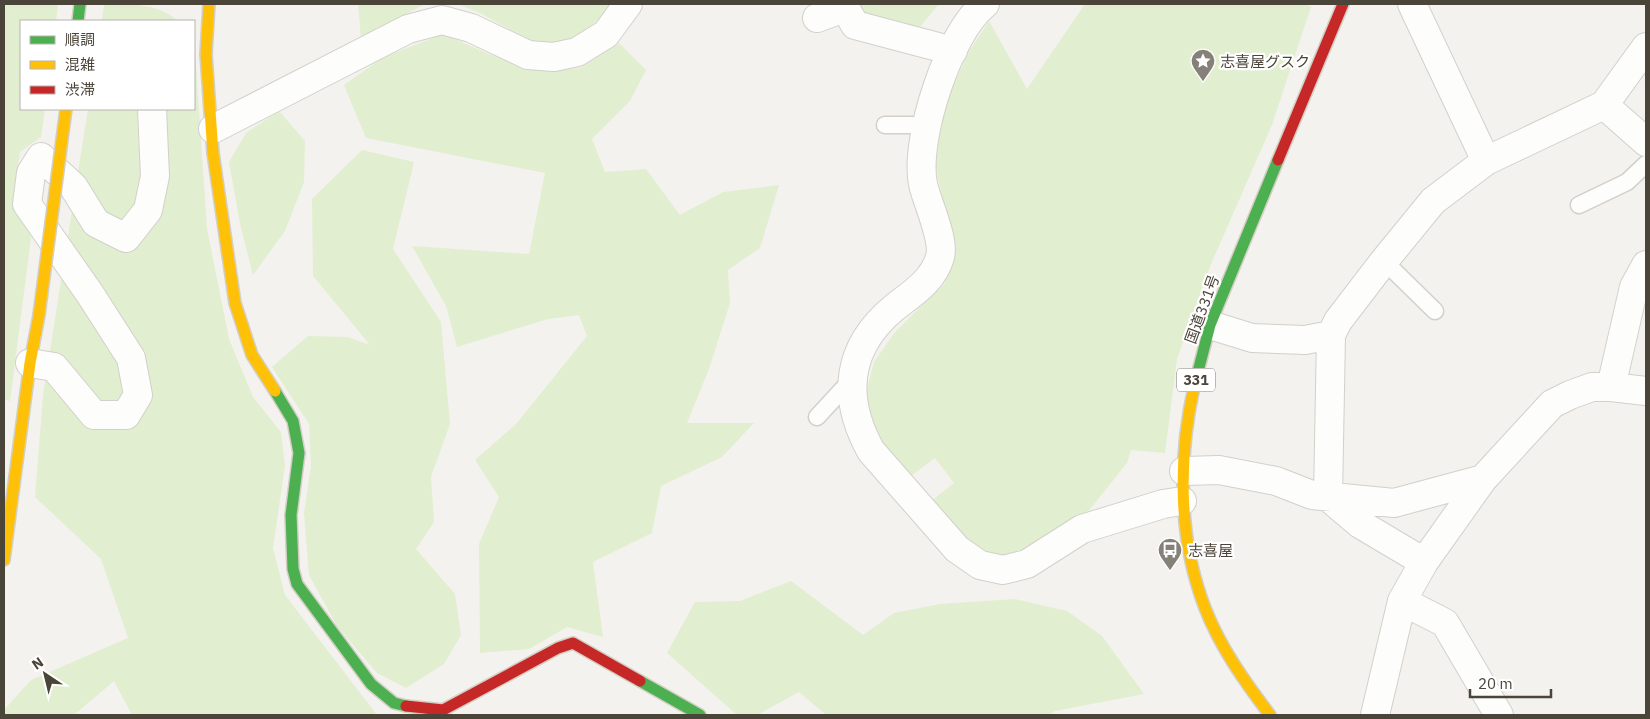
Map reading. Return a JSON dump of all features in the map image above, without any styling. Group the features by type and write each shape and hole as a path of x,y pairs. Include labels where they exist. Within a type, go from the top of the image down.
{"main road":[{"path":"78,20 80,4"},
{"path":"209,4 200,53 213,129 212,153 217,189 238,311 252,355 293,421 299,453 291,515 293,569 296,584 371,684 394,702 415,708 443,710 558,648 573,642 700,715"},
{"name":"国道331号","path":"1270,715 1221,642 1205,607 1188,549 1182,502 1184,471 1191,404 1199,361 1210,325 1343,4"},
{"path":"4,560 66,110"}],"street":[{"path":"213,129 408,29 442,20 471,28 528,55 554,57 577,52 606,34 628,4"},
{"path":"985,4 959,36 925,125 921,156 923,184 936,226 940,256 932,275 877,324 861,348 853,378 852,406 861,433 872,451 957,549 980,565 1003,570 1027,564 1082,530 1163,504 1182,502"},
{"path":"1412,4 1486,161"},
{"path":"816,18 843,6 856,25 953,51"},
{"path":"1328,497 1331,335 1338,321 1433,202 1486,161 1604,105 1646,47"},
{"path":"1604,105 1646,142"},
{"path":"30,363 54,367 94,415 126,415 138,395 131,358 90,294 27,204 31,173 41,157 73,186 96,223 126,238 148,210 155,176 152,110"},
{"path":"1611,387 1634,287 1646,265"},
{"path":"1210,325 1252,338 1305,340 1331,335"},
{"path":"1375,715 1402,601 1424,562 1484,480 1552,404 1592,387 1646,391"},
{"path":"1184,471 1218,470 1276,481 1312,495 1394,502 1484,480"},
{"path":"1328,497 1360,524 1424,562"},
{"path":"1402,601 1444,623 1499,715"}],"lane":[{"path":"885,125 925,125"},
{"path":"1579,205 1627,182 1646,164"},
{"path":"1384,261 1436,311"},
{"path":"816,417 853,378"}],"green space":[{"path":"4,4 58,4 56,20 20,20 20,110 45,110 41,137 20,152 15,192 31,238 10,401 4,399"},
{"path":"104,4 153,8 177,20 102,20"},
{"path":"358,4 425,4 361,38"},
{"path":"458,4 613,4 606,13 569,44 537,45 482,14"},
{"path":"856,4 939,4 920,27 871,18"},
{"path":"1085,4 1306,4 1311,7 1272,125 1211,264 1177,359 1165,453 1131,450 1127,463 1087,513 1021,556 994,556 963,536 930,502 954,483 935,458 908,478 881,446 864,401 874,362 895,332 945,283 952,253 933,150 944,107 968,53 989,21 1027,89"},
{"path":"443,34 489,54 539,70 580,68 619,43 646,70 630,101 592,139 605,172 646,169 680,215 723,192 779,185 760,248 728,270 730,303 709,369 687,423 754,423 722,457 661,486 652,533 593,562 603,637 567,627 529,649 480,653 479,544 499,497 475,460 517,423 587,336 579,315 548,319 457,347 446,306 412,246 529,254 545,173 366,138 344,85 382,58"},
{"path":"195,52 207,229 229,339 253,397 281,432 285,466 273,548 285,595 377,715 132,715 114,681 74,715 4,715 4,710 31,680 128,638 101,559 35,497 43,395 88,110 195,110"},
{"path":"279,111 305,141 304,182 285,231 253,275 240,224 229,162 246,133"},
{"path":"362,150 414,162 393,249 441,322 450,424 431,477 434,522 416,549 455,594 461,635 444,664 406,688 377,673 337,626 309,575 304,513 311,466 309,424 272,367 308,336 348,337 370,345 313,276 312,199"},
{"path":"791,581 863,635 894,613 940,604 1015,599 1067,611 1102,636 1144,694 1055,711 1048,715 826,715 799,692 757,715 737,715 667,653 695,602 740,601"}],"traffic: fast":[{"path":"78,20 80,4"},
{"path":"1194,387 1210,325 1278,160"},
{"path":"275,391 293,421 299,453 291,515 293,569 297,584 371,684 394,703 406,706"},
{"path":"640,681 700,715"}],"traffic: slow":[{"path":"209,4 206,54 213,153 235,303 252,355 275,391"},
{"path":"39,315 66,110"},
{"path":"4,560 30,363 39,315"},
{"path":"1194,387 1185,442 1183,498 1185,526 1196,581 1218,637 1242,677 1270,715"}],"traffic: jam":[{"path":"1278,160 1343,4"},
{"path":"406,706 443,710 558,648 573,643 640,681"}],"place":[{"name":"志喜屋グスク","path":"1203,82"},
{"name":"志喜屋","path":"1170,571"}]}
